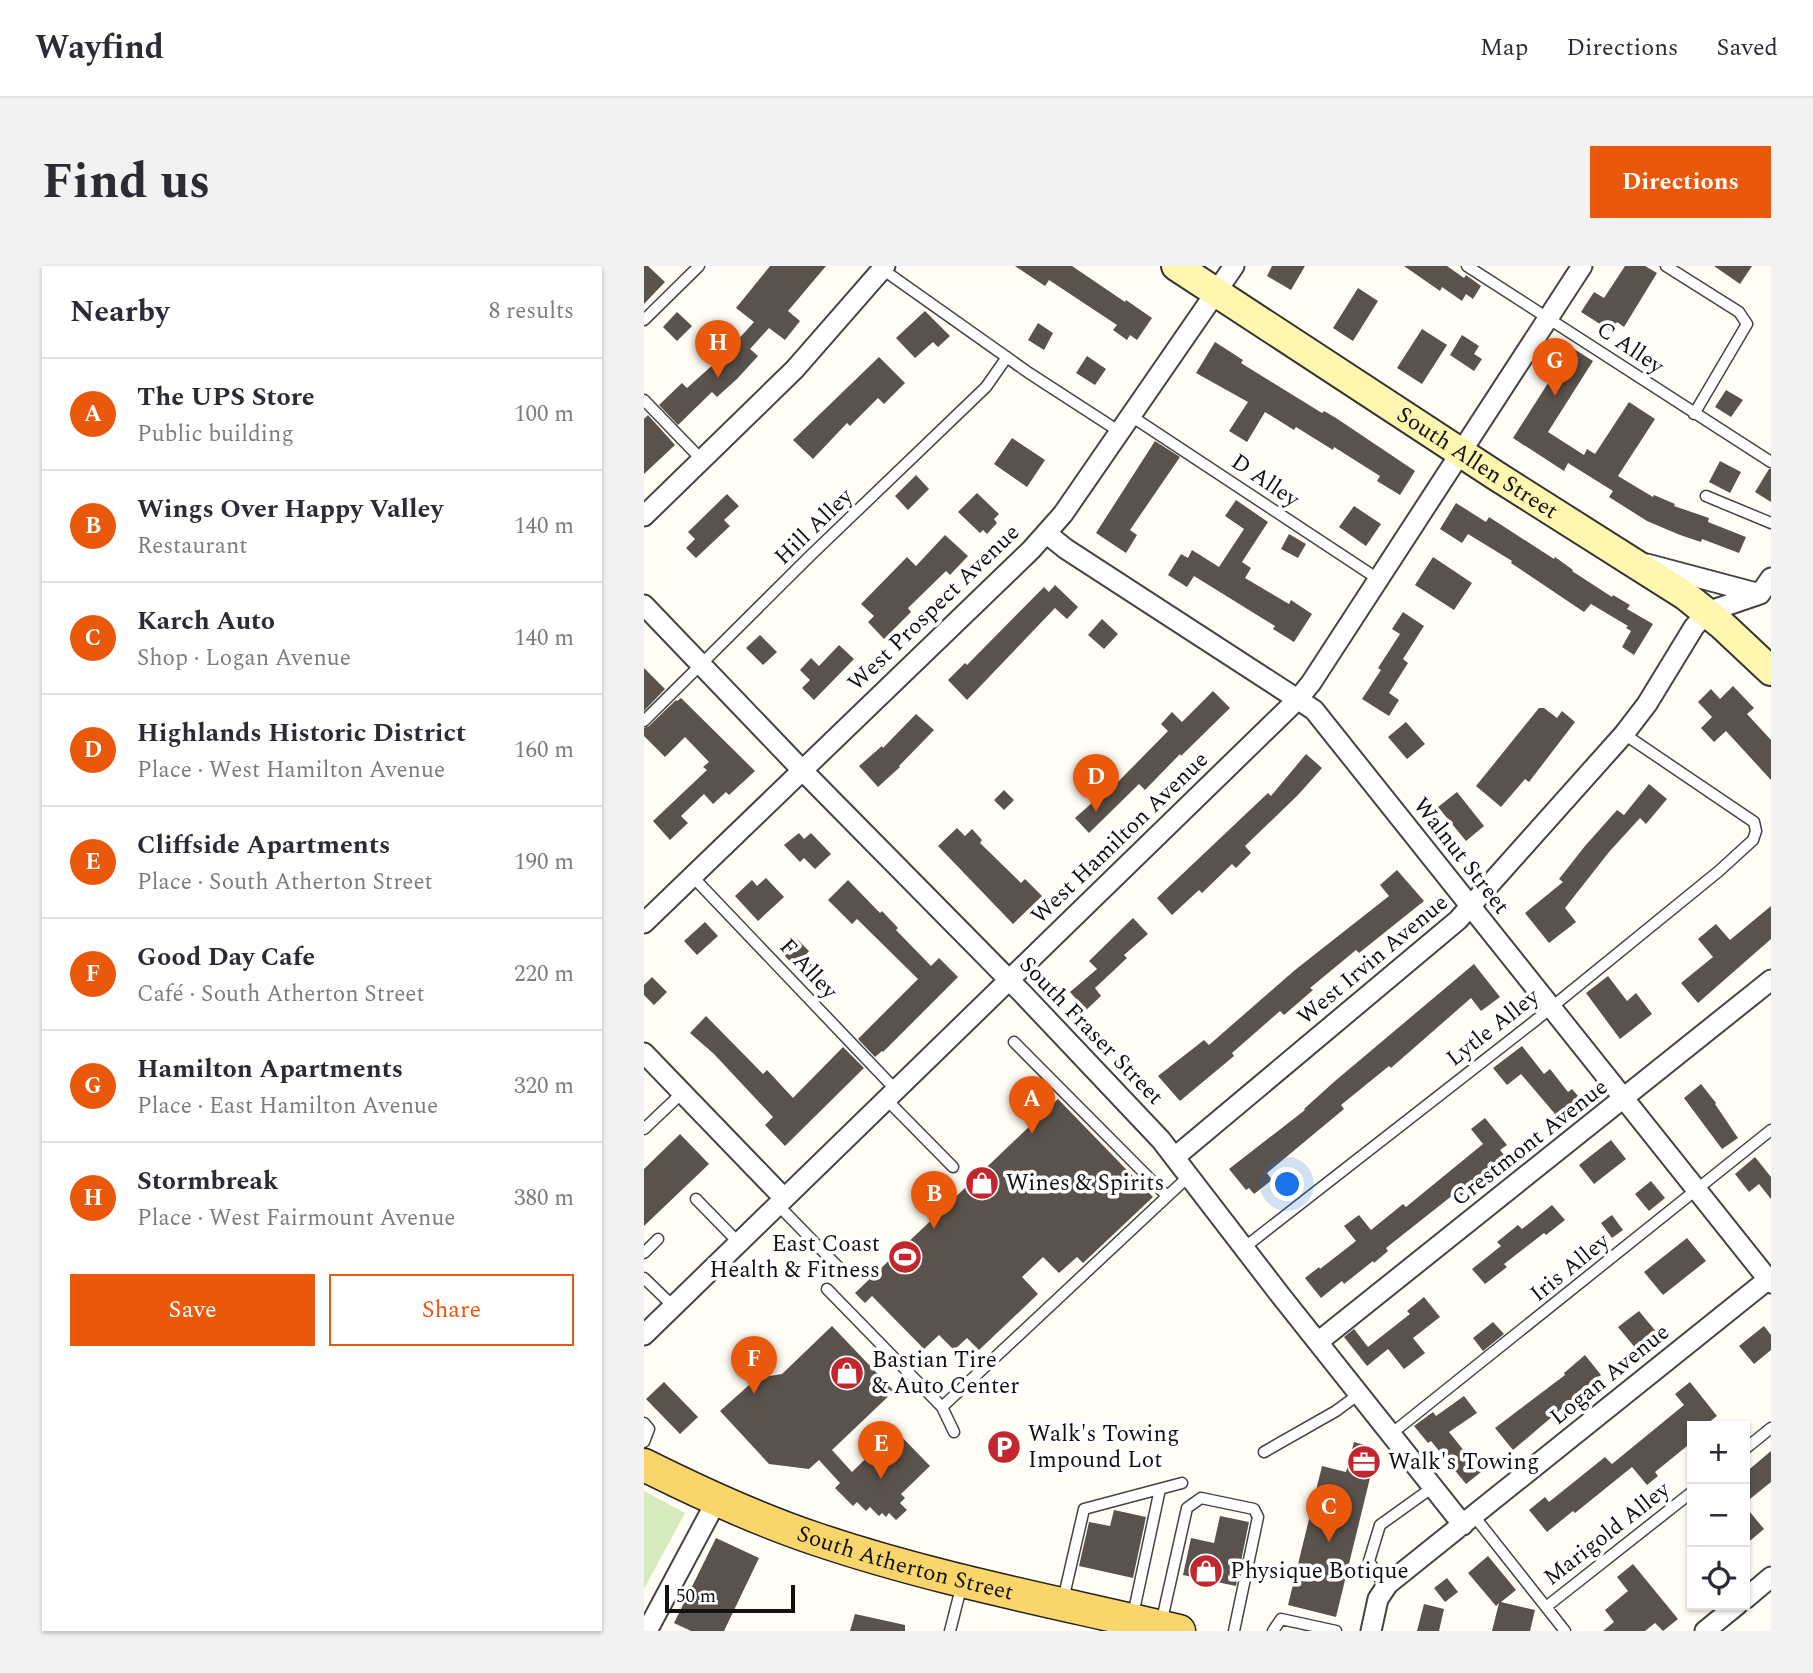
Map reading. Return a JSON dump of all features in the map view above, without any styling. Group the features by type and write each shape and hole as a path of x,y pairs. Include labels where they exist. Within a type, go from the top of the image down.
{"main road":[{"name":"South Atherton Street","path":"644,1465 717,1500 813,1538 963,1580 1157,1626"}],"street":[{"name":"South Allen Street","path":"1176,266 1686,596 1768,664"},
{"name":"West Prospect Avenue","path":"644,923 1031,550 1063,514 1234,266"},
{"name":"West Hamilton Avenue","path":"644,1335 1298,699 1582,266"},
{"path":"644,516 795,369 882,267"},
{"name":"Walnut Street","path":"1046,533 1076,556 1314,710 1770,1280"},
{"path":"1629,560 1767,589"},
{"path":"1707,612 1767,589"},
{"name":"South Fraser Street","path":"644,605 1009,980 1175,1157 1433,1487 1468,1521"},
{"name":"West Irvin Avenue","path":"1175,1157 1471,908 1624,734 1647,704 1694,627 1707,612"},
{"name":"Crestmont Avenue","path":"1318,1342 1771,980"},
{"path":"644,1053 683,1092 780,1200"},
{"name":"Logan Avenue","path":"1385,1587 1770,1280"},
{"path":"647,1631 717,1500"},
{"path":"1750,1595 1771,1577"},
{"path":"1371,1631 1378,1599 1385,1587"},
{"path":"1705,1631 1731,1610"}],"lane":[{"path":"644,320 699,266"},
{"name":"C Alley","path":"1467,266 1771,462"},
{"path":"1665,266 1739,312 1747,324 1694,414"},
{"path":"882,267 1007,357 1120,432"},
{"name":"Hill Alley","path":"644,721 986,387 1007,357"},
{"path":"644,400 702,460"},
{"name":"D Alley","path":"1131,416 1378,579"},
{"path":"1706,496 1771,523"},
{"name":"Lytle Alley","path":"1245,1247 1550,1008 1719,871 1753,840 1756,831 1754,822 1624,734"},
{"name":"F Alley","path":"692,876 953,1167"},
{"path":"1014,1042 1167,1196"},
{"path":"644,1129 683,1092"},
{"name":"Iris Alley","path":"1391,1434 1771,1130"},
{"path":"942,1407 1189,1176"},
{"path":"696,1199 738,1242"},
{"path":"780,1200 844,1273"},
{"path":"644,1253 658,1239"},
{"path":"644,1278 673,1306"},
{"path":"827,1289 942,1407 954,1432"},
{"path":"1264,1452 1359,1394"},
{"path":"644,1423 649,1430 644,1442"},
{"path":"1750,1445 1771,1428"},
{"path":"1062,1604 1084,1508 1182,1483"},
{"path":"1385,1587 1369,1561 1380,1525 1433,1487"},
{"path":"1157,1626 1160,1489"},
{"name":"Marigold Alley","path":"1546,1607 1687,1496"},
{"path":"1157,1626 1188,1508 1201,1499 1254,1509 1258,1517 1234,1631"},
{"name":"South Fraser Street","path":"1468,1521 1565,1631"},
{"path":"950,1631 963,1580"},
{"path":"1273,1631 1281,1619 1336,1631"}],"green space":[{"path":"644,1491 685,1513 644,1589"}],"building":[{"path":"644,266 648,266 665,282 644,304"},
{"path":"770,266 826,266 788,311 800,321 785,340 769,328 750,349 758,356 737,379 717,397 712,392 678,425 659,405 682,383 687,388 725,354 754,322 736,308"},
{"path":"1015,266 1072,266 1152,318 1137,340 1130,335 1127,340 1113,330 1117,325 1049,280 1045,286"},
{"path":"1272,266 1305,266 1291,290 1267,276"},
{"path":"1404,266 1447,266 1481,286 1473,299 1466,294 1462,301 1442,287 1440,291"},
{"path":"1625,266 1645,266 1657,273 1624,327 1617,322 1611,331 1581,312 1594,292 1604,298"},
{"path":"1714,266 1752,266 1740,284"},
{"path":"1358,288 1378,301 1353,341 1333,328"},
{"path":"925,311 950,336 938,347 933,342 915,358 896,338"},
{"path":"677,312 692,326 677,341 663,327"},
{"path":"1038,323 1053,333 1044,350 1028,340"},
{"path":"1422,329 1447,345 1422,384 1397,368"},
{"path":"1462,335 1479,346 1474,354 1482,359 1474,371 1450,355"},
{"path":"1215,342 1243,360 1241,363 1322,413 1324,411 1336,418 1415,471 1400,495 1377,481 1380,476 1334,447 1333,450 1265,412 1247,442 1229,431 1248,402 1196,373"},
{"path":"1571,347 1593,361 1548,432 1584,455 1587,449 1595,454 1629,402 1655,419 1618,476 1653,497 1654,495 1675,504 1674,506 1709,518 1708,522 1746,537 1739,553 1702,539 1701,542 1680,535 1647,521 1609,497 1613,491 1568,463 1564,471 1513,438"},
{"path":"1087,356 1106,369 1095,385 1076,373"},
{"path":"879,357 905,383 884,404 878,398 850,426 847,423 813,459 793,440"},
{"path":"1726,390 1743,400 1731,417 1715,407"},
{"path":"648,415 675,445 644,474 644,419"},
{"path":"1012,438 1045,460 1027,487 994,464"},
{"path":"1155,441 1180,457 1130,530 1137,535 1126,553 1096,533"},
{"path":"1720,461 1741,472 1730,493 1709,482"},
{"path":"1771,469 1771,502 1755,492"},
{"path":"916,475 929,489 908,510 895,496"},
{"path":"977,493 999,514 994,519 997,523 987,534 983,530 980,533 958,512"},
{"path":"727,494 739,506 724,520 730,526 696,558 686,548 695,539 688,532"},
{"path":"1236,500 1268,522 1242,562 1251,568 1245,578 1289,604 1291,600 1312,614 1294,642 1273,629 1275,626 1194,576 1187,587 1168,575 1181,554 1188,558 1192,550 1219,567 1244,529 1225,516"},
{"path":"1456,503 1486,522 1489,517 1554,559 1555,557 1612,597 1613,595 1630,605 1627,609 1653,624 1634,655 1622,647 1631,631 1626,628 1628,626 1591,604 1584,612 1511,563 1512,561 1468,534 1462,543 1440,529"},
{"path":"1354,506 1381,524 1366,546 1339,527"},
{"path":"1289,534 1306,544 1298,558 1281,549"},
{"path":"945,535 968,556 950,575 946,571 908,608 911,612 884,639 868,622 874,616 861,604 907,557 916,566"},
{"path":"1433,557 1472,583 1454,610 1415,585"},
{"path":"1055,585 1078,607 1067,619 1055,608 967,700 948,680 965,663 967,665 1044,587 1049,592"},
{"path":"1403,612 1424,626 1403,659 1408,663 1389,693 1399,700 1389,716 1362,699 1400,634 1392,629"},
{"path":"1102,619 1118,634 1104,649 1088,635"},
{"path":"760,635 777,652 763,665 746,648"},
{"path":"839,645 854,659 814,700 802,688 810,680 800,670 811,658 819,666"},
{"path":"644,668 665,689 644,711"},
{"path":"1733,686 1754,708 1747,714 1771,740 1771,780 1726,731 1714,742 1701,728 1712,717 1698,702 1711,689 1720,699"},
{"path":"1213,691 1230,708 1145,790 1139,784 1089,833 1075,818 1111,786 1112,788 1168,731 1161,724 1172,712 1182,722"},
{"path":"681,698 755,771 729,795 726,792 713,804 704,794 681,816 688,823 670,840 653,821 707,770 703,767 709,762 685,737 665,757 644,736 644,728"},
{"path":"1539,708 1544,708 1557,718 1562,711 1575,722 1529,782 1525,779 1501,807 1476,786"},
{"path":"916,714 934,730 878,787 859,766 882,746 883,748"},
{"path":"1406,722 1425,744 1407,759 1388,737"},
{"path":"1306,754 1322,768 1245,846 1251,853 1236,868 1232,864 1202,893 1199,890 1172,915 1157,898 1268,793 1271,796"},
{"path":"1649,784 1667,799 1646,824 1640,818 1609,852 1565,908 1576,922 1549,943 1525,913 1563,882 1559,879 1585,846 1617,810 1624,815"},
{"path":"1004,790 1014,800 1004,810 994,800"},
{"path":"1457,792 1484,826 1466,841 1438,807"},
{"path":"957,828 965,836 972,829 982,840 980,843 1021,883 1025,879 1042,896 1013,924 938,846"},
{"path":"799,833 804,839 811,833 831,854 815,869 804,858 800,862 784,845"},
{"path":"1397,870 1424,901 1359,953 1356,950 1310,988 1313,990 1284,1015 1280,1011 1232,1053 1234,1056 1180,1101 1158,1076 1204,1040 1209,1045 1295,970 1389,896 1380,885"},
{"path":"766,878 784,897 758,921 735,896 752,880 757,886"},
{"path":"848,880 880,913 882,911 898,928 896,930 931,966 939,958 958,977 875,1057 858,1039 918,979 857,919 852,924 828,900"},
{"path":"1771,906 1771,939 1698,1003 1681,983 1713,957 1698,939 1716,924 1730,940"},
{"path":"1133,918 1148,934 1124,955 1127,958 1095,988 1101,996 1086,1010 1070,992 1097,969 1089,961"},
{"path":"705,922 718,936 697,955 684,941"},
{"path":"797,939 809,951 804,957 828,982 818,991 782,953"},
{"path":"1474,964 1500,997 1481,1011 1471,998 1391,1068 1389,1066 1341,1105 1344,1109 1267,1173 1272,1180 1254,1194 1249,1188 1246,1190 1229,1169 1305,1110 1335,1081"},
{"path":"1608,976 1627,1001 1636,993 1652,1014 1620,1039 1586,993"},
{"path":"652,977 667,992 654,1005 644,995 644,985"},
{"path":"706,1016 763,1074 767,1070 793,1098 843,1047 864,1068 785,1146 765,1125 773,1117 714,1054 690,1033"},
{"path":"1522,1046 1544,1074 1550,1069 1568,1092 1572,1089 1584,1103 1561,1121 1521,1074 1507,1085 1493,1068"},
{"path":"1701,1084 1738,1138 1722,1149 1684,1098"},
{"path":"1058,1099 1153,1197 1083,1263 1077,1257 1059,1273 1043,1257 1022,1277 1038,1294 979,1350 967,1338 954,1350 939,1335 924,1349 872,1296 865,1303 855,1293"},
{"path":"1485,1118 1507,1145 1500,1150 1504,1155 1478,1176 1481,1180 1461,1196 1458,1191 1386,1248 1388,1251 1374,1263 1373,1261 1344,1284 1342,1281 1321,1298 1305,1278 1356,1241 1344,1226 1359,1215 1371,1230 1403,1204 1406,1207 1483,1144 1471,1129"},
{"path":"680,1134 709,1164 644,1226 644,1169"},
{"path":"1611,1140 1626,1159 1594,1184 1579,1165"},
{"path":"1755,1157 1771,1177 1771,1199 1759,1184 1749,1192 1735,1174"},
{"path":"1651,1181 1665,1198 1649,1211 1635,1194"},
{"path":"1552,1205 1565,1220 1504,1264 1507,1267 1485,1284 1472,1269 1501,1246 1497,1242 1518,1225 1522,1229"},
{"path":"1612,1215 1623,1230 1612,1238 1601,1223"},
{"path":"1687,1238 1706,1261 1663,1295 1644,1272"},
{"path":"1424,1297 1440,1317 1413,1338 1425,1353 1404,1369 1388,1349 1367,1366 1344,1337 1354,1329 1368,1347 1410,1314 1407,1311"},
{"path":"1639,1311 1658,1334 1637,1350 1618,1327"},
{"path":"1493,1322 1504,1334 1483,1351 1473,1338"},
{"path":"832,1326 894,1391 832,1450 852,1472 895,1430 930,1466 901,1494 905,1498 900,1503 907,1510 896,1520 889,1513 886,1517 882,1513 879,1516 870,1507 866,1511 857,1502 853,1506 835,1488 840,1483 819,1460 809,1469 769,1464 720,1411 757,1378 782,1374"},
{"path":"1764,1326 1771,1335 1771,1350 1754,1364 1739,1346"},
{"path":"1585,1355 1601,1375 1513,1450 1495,1428 1565,1375 1564,1373"},
{"path":"664,1382 698,1417 680,1434 646,1399"},
{"path":"1690,1382 1717,1416 1710,1421 1687,1421 1687,1446 1655,1472 1658,1476 1647,1485 1632,1467 1547,1532 1529,1510 1545,1497 1549,1502 1605,1457 1612,1464 1684,1405 1675,1394"},
{"path":"1464,1396 1477,1413 1449,1432 1481,1472 1466,1484 1431,1441 1428,1443 1414,1426 1433,1412 1436,1416"},
{"path":"1354,1442 1372,1447 1364,1476 1370,1478 1336,1617 1288,1605 1322,1466 1346,1472"},
{"path":"1771,1451 1771,1482 1750,1499 1750,1484 1750,1469"},
{"path":"1114,1510 1146,1517 1133,1578 1079,1566 1089,1522 1110,1526"},
{"path":"1750,1512 1764,1529 1750,1541"},
{"path":"1220,1516 1249,1522 1236,1586 1183,1575 1191,1538 1214,1543"},
{"path":"716,1538 759,1558 724,1631 691,1631 674,1623"},
{"path":"1488,1556 1516,1590 1501,1602 1535,1610 1530,1631 1492,1631 1499,1603 1496,1606 1468,1573"},
{"path":"1633,1564 1678,1619 1663,1631 1655,1623 1645,1631 1603,1631 1614,1622 1605,1610 1628,1591 1617,1577"},
{"path":"1447,1578 1458,1592 1445,1602 1434,1588"},
{"path":"1424,1604 1444,1609 1439,1631 1417,1631"},
{"path":"855,1614 905,1625 905,1631 850,1631"}],"place":[{"name":"Stormbreak","path":"718,378"},
{"name":"Hamilton Apartments","path":"1555,396"},
{"name":"Highlands Historic District","path":"1096,812"},
{"name":"The UPS Store","path":"1032,1134"},
{"name":"Wines & Spirits","path":"982,1183"},
{"name":"Wings Over Happy Valley","path":"934,1229"},
{"name":"East Coast Health & Fitness","path":"905,1257"},
{"name":"Bastian Tire & Auto Center","path":"847,1373"},
{"name":"Good Day Cafe","path":"754,1394"},
{"name":"Walk's Towing Impound Lot","path":"1004,1447"},
{"name":"Walk's Towing","path":"1364,1462"},
{"name":"Cliffside Apartments","path":"881,1479"},
{"name":"Karch Auto","path":"1329,1542"},
{"name":"Physique Botique","path":"1206,1571"}]}
